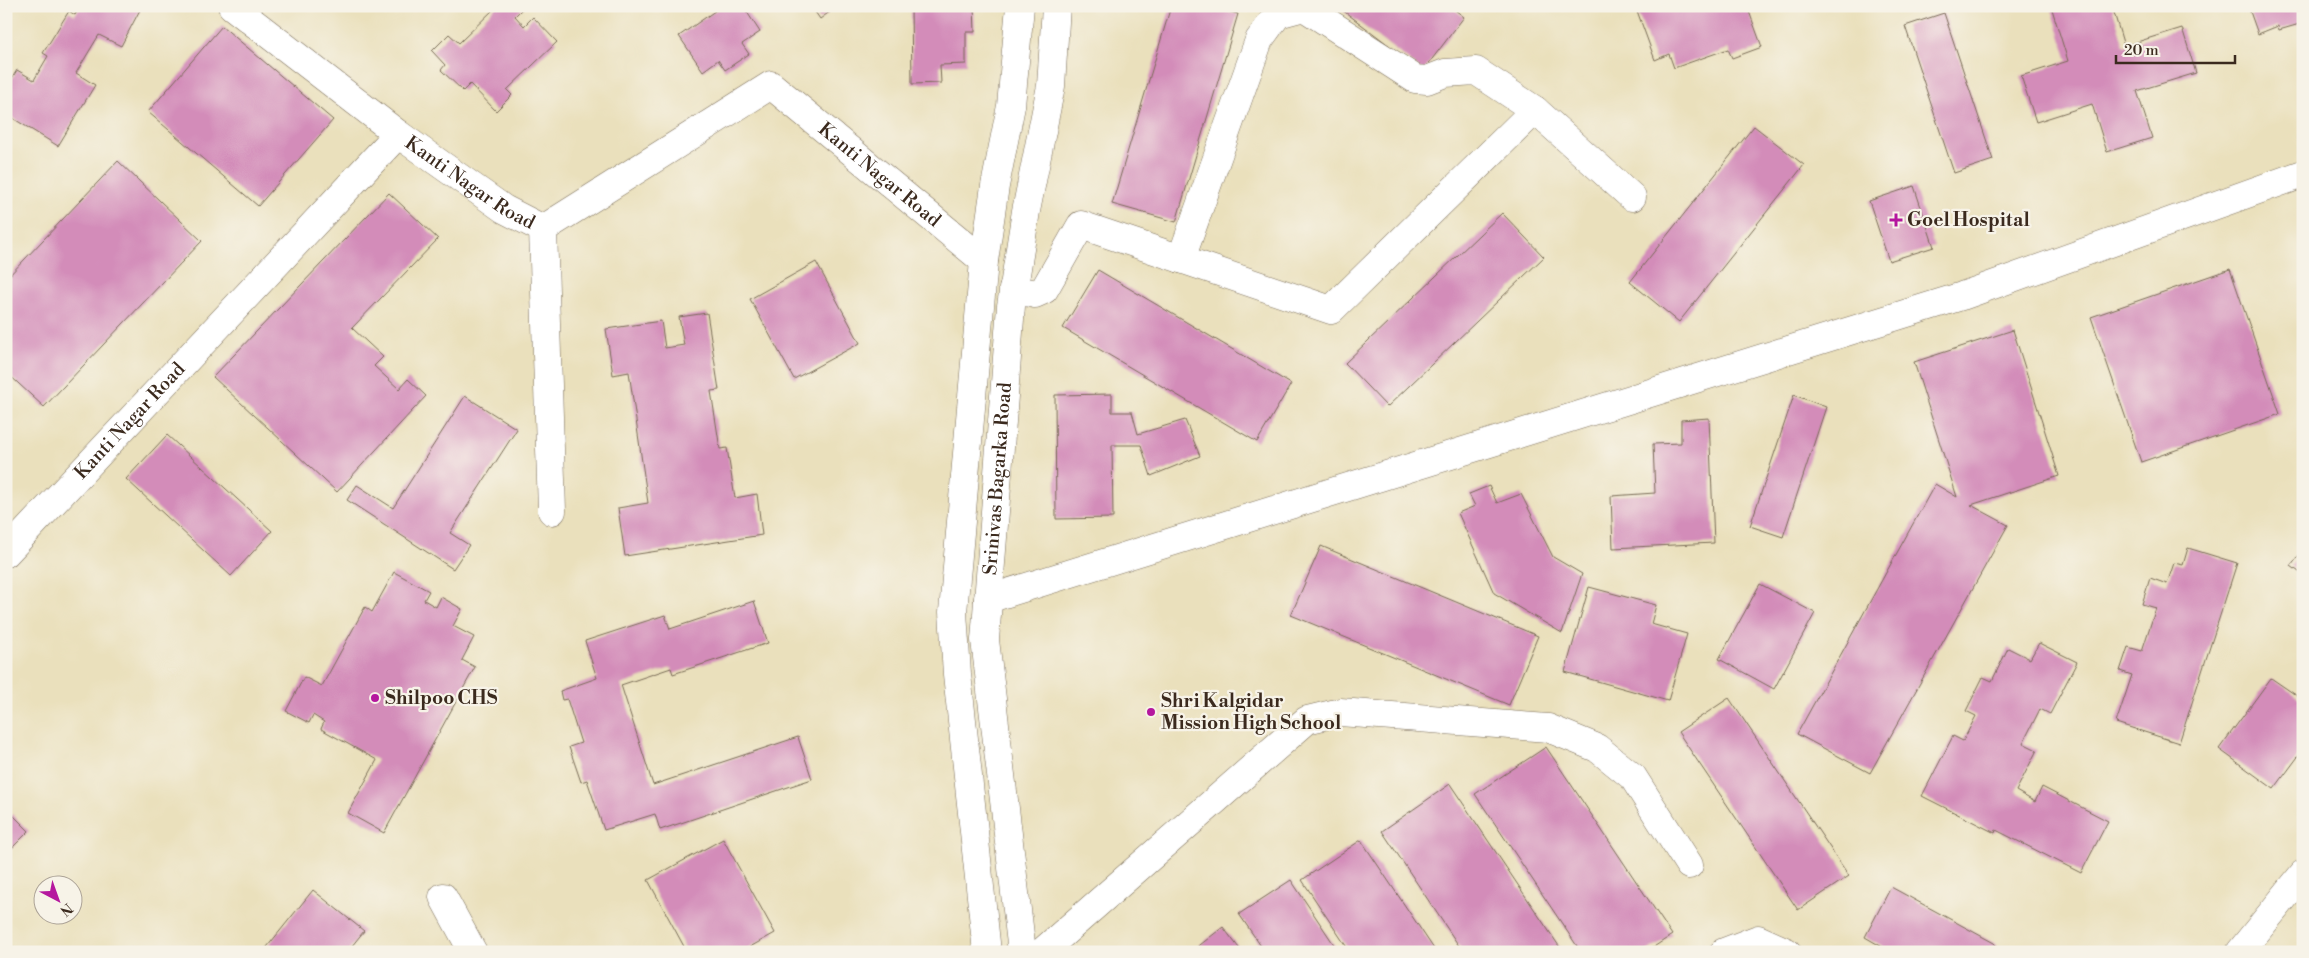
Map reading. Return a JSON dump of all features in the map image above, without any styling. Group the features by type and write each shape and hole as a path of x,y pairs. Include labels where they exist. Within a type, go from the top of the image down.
{"street":[{"path":"232,6 398,134"},
{"name":"Srinivas Bagarka Road","path":"987,952 957,674 954,612 984,261 995,186 1011,106 1020,6"},
{"name":"Srinivas Bagarka Road","path":"1022,952 985,640 1013,289 1051,86 1056,6"},
{"path":"1181,259 1259,40 1278,14 1304,7 1415,79 1427,80 1445,73 1476,71 1535,110 1632,197"},
{"name":"Kanti Nagar Road","path":"6,553 398,134 504,209 543,229 771,85 984,261"},
{"path":"1013,289 1035,294 1044,290 1081,225 1331,310 1535,110"},
{"path":"988,599 1962,296 2303,174"},
{"path":"543,229 552,510"},
{"path":"1042,952 1307,720 1340,712 1548,728 1597,748 1633,777 1689,865"},
{"path":"2240,952 2303,874"},
{"path":"443,897 473,952"},
{"path":"1724,952 1758,939 1786,952"}],"building":[{"path":"80,6 142,6 121,46 99,35 76,73 95,85 58,146 6,114 6,88 17,70 34,80 48,56 43,53 69,11 75,15"},
{"path":"497,6 522,6 523,8 515,16 524,26 533,17 557,42 507,90 512,95 496,111 470,84 463,91 441,70 445,65 432,51 449,34 459,43"},
{"path":"722,6 743,6 760,32 742,44 749,54 725,70 718,60 703,71 679,36"},
{"path":"811,6 834,6 835,8 820,19"},
{"path":"911,6 974,6 975,32 966,32 966,64 940,65 941,83 912,84"},
{"path":"1171,6 1210,6 1238,14 1176,222 1112,204"},
{"path":"1337,6 1450,6 1464,17 1423,71"},
{"path":"1620,6 1747,6 1762,47 1732,58 1728,49 1674,68 1669,54 1655,60 1636,8 1622,12"},
{"path":"2051,6 2112,6 2124,46 2182,28 2196,73 2137,91 2152,138 2107,152 2092,104 2036,122 2021,76 2068,61"},
{"path":"2248,6 2303,6 2303,23 2279,30 2278,26 2258,34"},
{"path":"1944,13 1993,160 1954,173 1905,26"},
{"path":"222,26 333,120 258,206 148,112"},
{"path":"1754,126 1804,165 1679,322 1630,282"},
{"path":"118,161 202,241 44,407 6,372 6,279"},
{"path":"1914,186 1934,247 1889,261 1869,201"},
{"path":"389,193 438,239 352,328 383,357 374,366 399,389 408,379 426,396 337,492 213,377"},
{"path":"1502,213 1544,257 1387,407 1345,363"},
{"path":"816,262 860,343 794,379 750,299"},
{"path":"2230,269 2280,414 2141,462 2091,317"},
{"path":"1098,270 1291,384 1257,442 1063,328"},
{"path":"707,313 719,390 711,391 720,449 727,448 735,498 757,494 762,535 625,556 618,508 648,503 629,372 613,375 606,329 661,321 665,348 684,345 679,317"},
{"path":"2013,330 2059,476 1971,505 2008,525 1870,773 1797,734 1935,484 1957,497 1914,362"},
{"path":"1112,394 1112,412 1132,412 1138,434 1185,420 1200,456 1151,476 1141,445 1112,445 1113,518 1056,519 1055,395"},
{"path":"1794,395 1826,407 1783,537 1750,526"},
{"path":"465,396 517,429 450,533 469,545 453,569 347,500 357,485 393,508"},
{"path":"1709,418 1714,543 1613,548 1611,496 1655,493 1653,444 1681,443 1681,420"},
{"path":"167,435 272,531 231,576 126,479"},
{"path":"1489,486 1497,503 1521,494 1553,557 1582,574 1562,633 1494,593 1458,513 1475,506 1469,494"},
{"path":"1321,546 1538,636 1509,705 1291,615"},
{"path":"2188,548 2237,563 2179,743 2116,723 2132,675 2120,671 2128,647 2142,651 2156,608 2142,604 2150,578 2167,584 2174,563 2183,565"},
{"path":"2303,550 2303,575 2291,566"},
{"name":"Shilpoo CHS","path":"394,572 429,591 424,600 436,607 441,597 462,609 453,626 474,637 462,660 475,667 384,833 348,813 377,760 321,729 324,722 313,715 309,723 286,711 304,677 322,686 365,607 372,612"},
{"path":"1760,584 1815,613 1774,689 1719,659"},
{"path":"1589,587 1656,605 1651,624 1687,634 1668,701 1565,672"},
{"path":"754,601 768,643 673,674 671,668 621,685 653,785 798,737 812,779 660,830 655,814 604,830 587,780 581,782 569,747 581,743 567,699 562,700 560,691 597,678 585,641 665,615 670,629"},
{"path":"2039,643 2077,662 2050,714 2040,709 2023,743 2037,750 2016,791 2035,802 2042,787 2108,821 2081,873 1996,830 1995,833 1922,796 1953,736 1963,741 1976,716 1966,711 1983,677 1992,681 2008,648 2030,659"},
{"path":"2271,678 2303,700 2303,750 2274,789 2219,749"},
{"path":"1729,698 1849,876 1798,910 1678,732"},
{"path":"1546,747 1672,935 1646,952 1581,952 1475,794"},
{"path":"1450,784 1563,952 1463,952 1382,831"},
{"path":"12,814 29,831 6,854 6,820"},
{"path":"723,839 775,933 741,952 687,952 648,880"},
{"path":"1361,840 1436,952 1350,952 1302,880"},
{"path":"1291,880 1339,952 1265,952 1239,914"},
{"path":"1891,887 1994,943 2002,952 1891,952 1865,937"},
{"path":"313,890 364,931 347,952 263,952"},
{"path":"1223,927 1242,952 1191,952"}],"place":[{"name":"Goel Hospital","path":"1896,220"},
{"name":"Shilpoo CHS","path":"375,698"},
{"name":"Shri Kalgidar Mission High School","path":"1151,712"}]}
